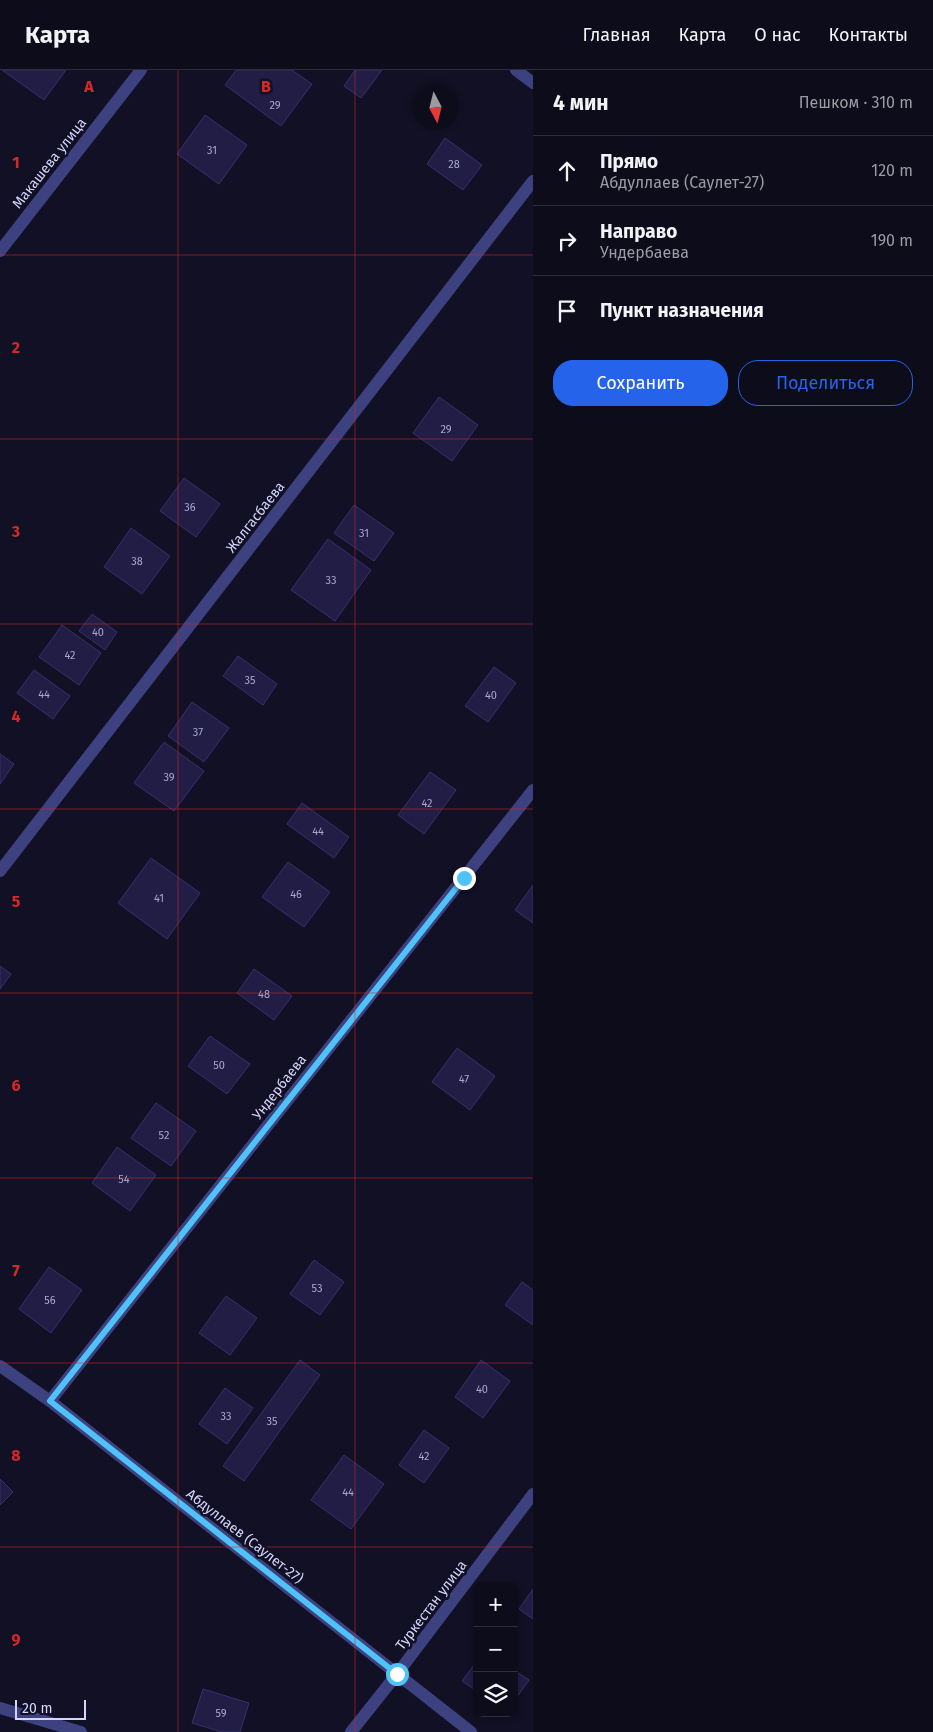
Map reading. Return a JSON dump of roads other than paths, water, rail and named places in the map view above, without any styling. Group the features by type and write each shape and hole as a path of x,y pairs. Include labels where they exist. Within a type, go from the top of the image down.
{"street":[{"name":"Макашева улица","path":"0,251 141,70"},
{"path":"516,70 533,83"},
{"name":"Жалгасбаева","path":"0,871 533,181"},
{"name":"Ундербаева","path":"50,1401 533,790"},
{"name":"Абдуллаев (Саулет-27)","path":"0,1366 50,1401 471,1732"},
{"name":"Туркестан улица","path":"351,1732 533,1494"},
{"path":"0,1708 81,1732"}]}
